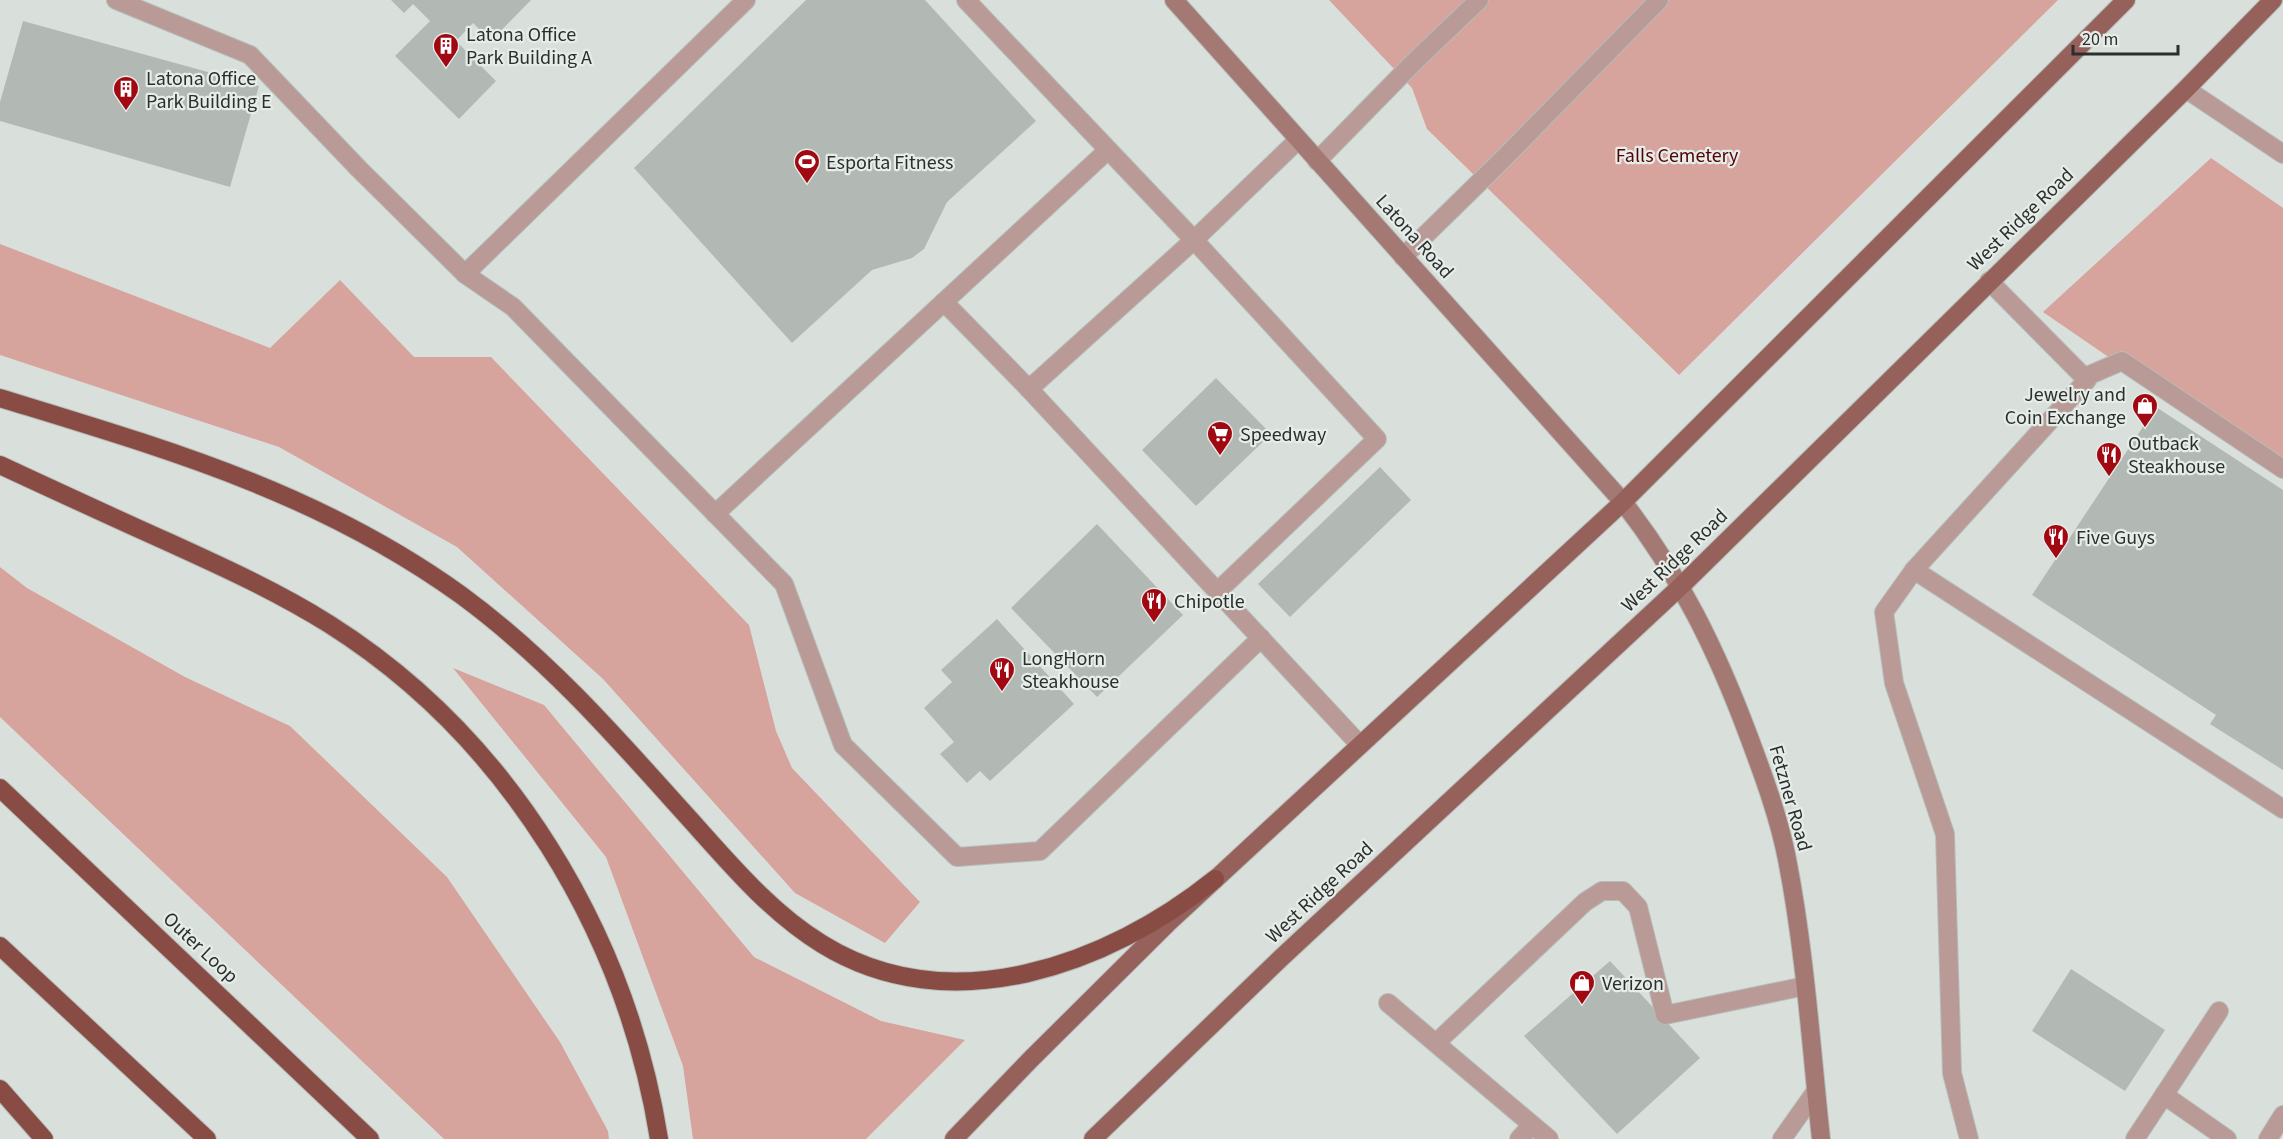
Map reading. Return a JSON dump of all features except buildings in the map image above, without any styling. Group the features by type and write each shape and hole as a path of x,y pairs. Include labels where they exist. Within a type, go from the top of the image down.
{"highway":[{"path":"0,398 169,450 251,480 332,517 435,578 506,630 563,682 619,740 728,861 768,901 819,943 855,961 894,973 939,980 983,980 1046,970 1103,949 1142,930 1180,906 1215,879"},
{"path":"0,465 241,575 286,599 330,625 372,655 412,687 447,720 497,775 528,816 570,881 594,927 617,978 635,1029 649,1080 659,1139"},
{"name":"Outer Loop","path":"0,788 370,1139"},
{"path":"0,946 207,1139"},
{"path":"0,1089 44,1139"}],"main road":[{"path":"954,1139 1121,969 1215,879 1623,502 2126,0"},
{"name":"West Ridge Road","path":"1093,1139 1275,963 1681,586 2186,89 2272,0"}],"street":[{"path":"116,0 250,55 359,169 465,274 513,307 784,584 843,745 957,857 1040,851 1261,638"},
{"path":"465,274 746,0"},
{"path":"966,0 1194,240 1377,439 1218,591"},
{"name":"Latona Road","path":"1173,0 1623,502"},
{"path":"1317,161 1414,62 1479,0"},
{"path":"1402,257 1502,160 1659,0"},
{"path":"2186,89 2283,154"},
{"path":"1029,389 1194,240 1298,140"},
{"path":"716,514 1108,150"},
{"path":"1969,1139 1952,1073 1945,834 1894,683 1884,612 1914,570 2087,380 1989,281"},
{"path":"944,302 1029,389 1360,745"},
{"path":"2085,377 2122,361 2283,469"},
{"name":"Fetzner Road","path":"1623,502 1645,530 1699,617 1731,690 1768,790 1786,857 1799,934 1821,1139"},
{"path":"1914,570 2283,809"},
{"path":"1436,1043 1585,902 1602,891 1623,891 1638,907 1665,1015 1805,986"},
{"path":"1388,1003 1549,1139"},
{"path":"2135,1139 2219,1011"},
{"path":"1782,1139 1816,1091"},
{"path":"2164,1095 2228,1139"},
{"path":"2268,1139 2283,1115"},
{"path":"1520,1139 1532,1125"}],"green space":[{"name":"Falls Cemetery","path":"1329,0 2058,0 1679,375 1427,129 1412,88"},
{"path":"2211,158 2283,208 2283,466 2142,380 2043,312"},
{"path":"0,244 270,348 340,280 414,357 491,357 749,625 776,731 792,768 920,902 885,943 795,893 603,679 457,547 279,447 0,355"},
{"path":"0,567 27,588 185,677 290,726 447,877 560,1042 608,1131 609,1139 444,1139 0,717"},
{"path":"453,668 544,705 754,957 881,1021 965,1040 866,1139 693,1139 683,1066 606,857"}],"place":[{"name":"Latona Office Park Building A","path":"446,69"},
{"name":"Latona Office Park Building E","path":"126,112"},
{"name":"Esporta Fitness","path":"807,185"},
{"name":"Jewelry and Coin Exchange","path":"2145,429"},
{"name":"Speedway","path":"1220,457"},
{"name":"Outback Steakhouse","path":"2109,478"},
{"name":"Five Guys","path":"2056,560"},
{"name":"Chipotle","path":"1154,624"},
{"name":"LongHorn Steakhouse","path":"1002,693"},
{"name":"Verizon","path":"1582,1006"}]}
